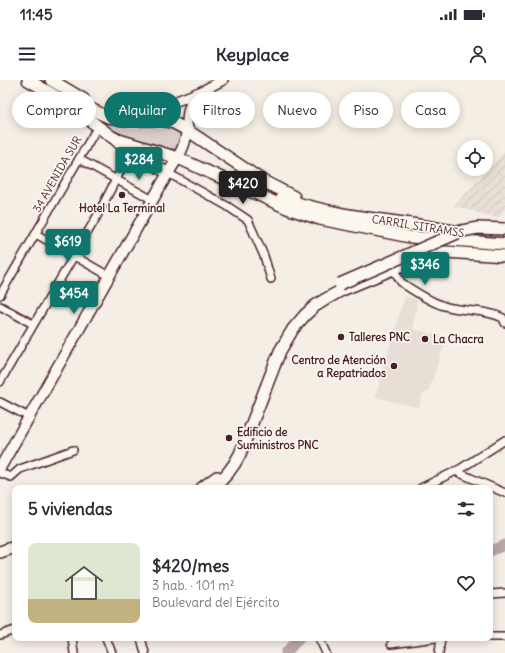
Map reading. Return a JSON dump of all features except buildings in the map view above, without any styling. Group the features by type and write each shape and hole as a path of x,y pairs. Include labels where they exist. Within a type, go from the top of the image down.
{"main road":[{"path":"28,80 64,101 112,137 126,150 168,173"},
{"name":"CARRIL SITRAMSS","path":"38,80 58,92"},
{"path":"51,80 104,110"},
{"name":"CARRIL SITRAMSS","path":"96,111 108,116 128,120 167,120 187,128 263,181 296,198 332,212"},
{"name":"CARRIL SITRAMSS","path":"96,119 115,134 179,155 281,198 305,206 332,212 449,230 477,236 505,239"},
{"path":"0,468 179,155 187,138 187,128 181,121"},
{"path":"112,137 130,144 179,155 292,210 320,219 410,237 505,244"},
{"path":"206,485 220,474 231,458 273,353 285,330 296,315 311,301 329,289 462,231 478,228 505,228"},
{"path":"217,485 225,478 235,463 279,353 293,329 304,315 326,299 342,290 436,253 446,252 505,256"},
{"path":"0,552 12,548"},
{"path":"0,558 12,554"}],"street":[{"path":"181,99 202,91 223,80"},
{"path":"187,128 188,109 193,99 202,91"},
{"name":"34 AVENIDA SUR","path":"0,296 98,126"},
{"path":"0,382 116,180 124,164 126,150"},
{"path":"79,159 153,200"},
{"path":"168,173 227,206 248,220 264,256 271,279"},
{"path":"36,234 109,276"},
{"path":"394,269 397,276 405,285 436,303 449,307 494,314 503,318 505,323"},
{"path":"0,306 33,324"},
{"path":"0,402 29,418"},
{"path":"428,485 455,471 505,440"},
{"path":"0,473 11,477 20,469 74,450"},
{"path":"455,471 487,485"},
{"path":"493,488 505,493"},
{"path":"493,594 505,593"},
{"path":"0,635 12,631"},
{"path":"493,637 505,637"},
{"path":"72,641 74,653"},
{"path":"107,641 112,653"},
{"path":"142,641 146,653"},
{"path":"320,641 326,653"},
{"path":"391,644 414,641"},
{"path":"439,653 441,641"}],"shaded area":[{"path":"96,111 104,113 104,123 96,117"},
{"path":"111,128 172,128 183,133 177,149 161,148 128,138"},
{"path":"505,150 505,209 498,218 454,206 483,176 493,176 493,165"},
{"path":"405,296 417,300 413,329 447,337 428,392 423,394 419,408 375,397"}],"waterway":[{"path":"493,550 505,545"},
{"path":"286,653 296,641"}],"place":[{"name":"Hotel La Terminal","path":"122,195"},
{"name":"Talleres PNC","path":"341,337"},
{"name":"La Chacra","path":"425,339"},
{"name":"Centro de Atención a Repatriados","path":"394,366"},
{"name":"Edificio de Suministros PNC","path":"229,438"}]}
